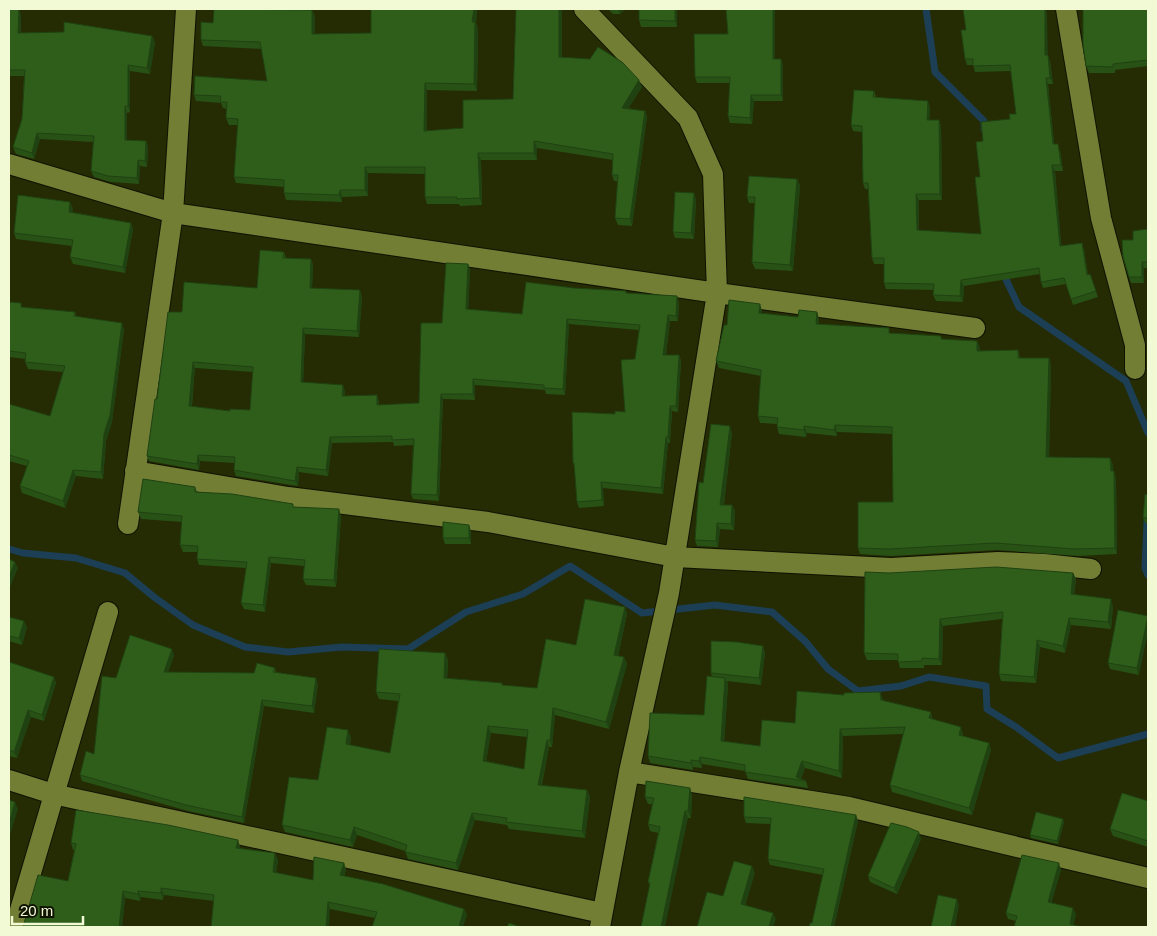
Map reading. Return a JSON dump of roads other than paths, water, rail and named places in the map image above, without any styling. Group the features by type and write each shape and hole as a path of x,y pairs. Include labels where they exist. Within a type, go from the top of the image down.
{"street":[{"path":"128,524 174,213 186,9"},
{"path":"9,780 53,794 601,920 629,772 669,593 717,293 713,174 688,118 584,9"},
{"path":"1066,9 1101,218 1135,345 1135,369"},
{"path":"9,164 174,213 717,293 975,328"},
{"path":"135,471 288,497 488,522 675,557 891,568 998,562 1091,569"},
{"path":"15,927 108,612"},
{"path":"629,772 849,807 1148,878"}],"waterway":[{"path":"926,9 935,72 984,121 984,129"},
{"path":"1002,271 1019,307 1126,381 1148,433"},
{"path":"1148,500 1145,568 1148,575"},
{"path":"9,549 23,553 76,558 125,573 193,625 245,647 288,652 342,647 408,649 466,612 523,594 570,566 642,613 715,605 772,612 805,641 828,669 858,691 901,686 929,677 986,686 987,709 1016,727 1058,758 1148,734"}]}
